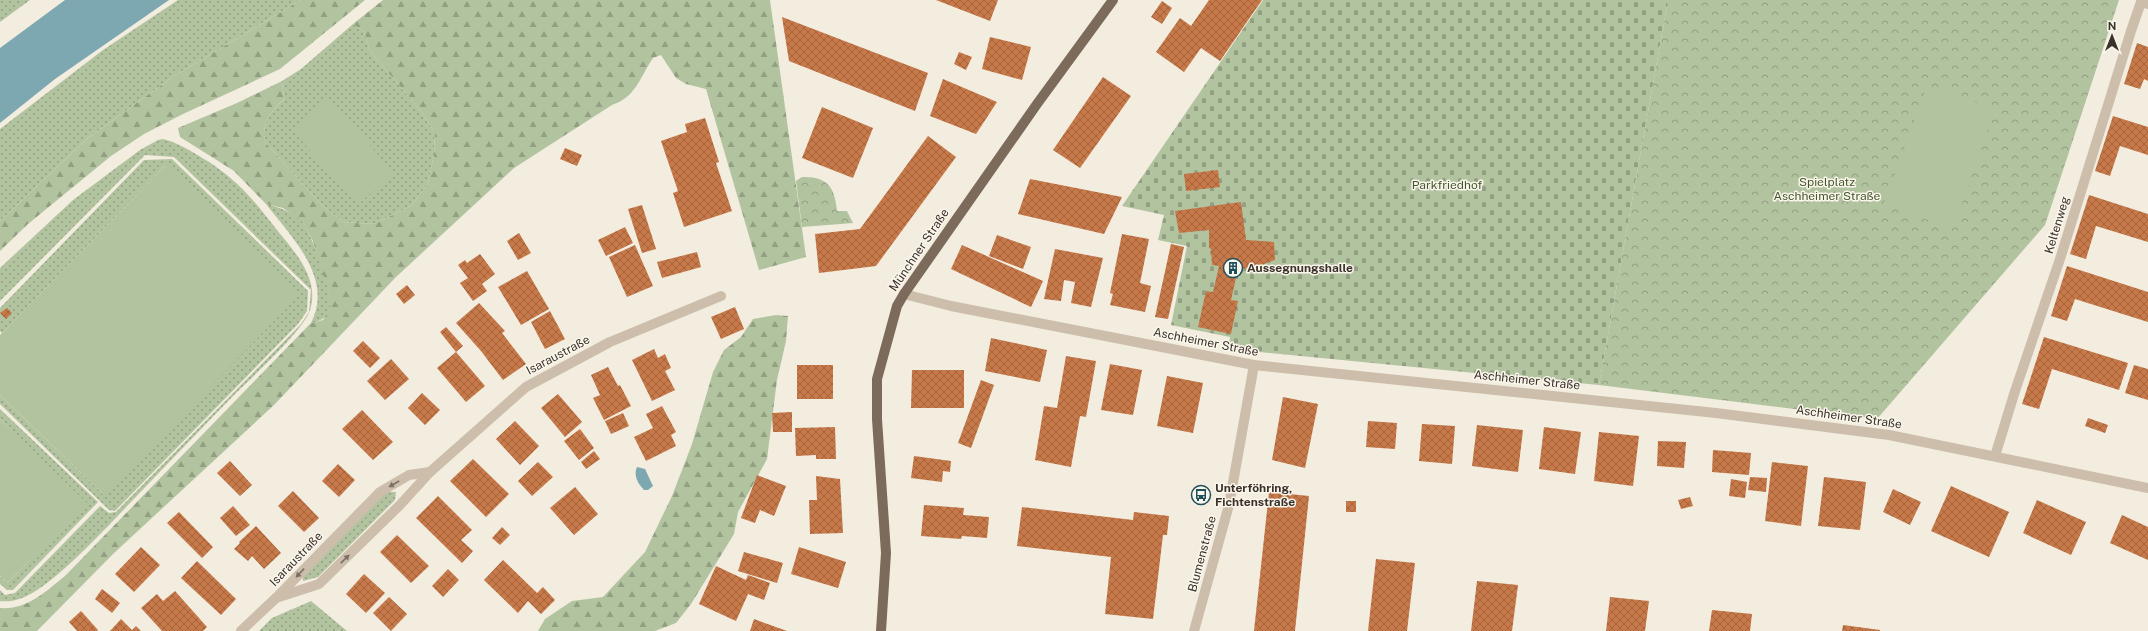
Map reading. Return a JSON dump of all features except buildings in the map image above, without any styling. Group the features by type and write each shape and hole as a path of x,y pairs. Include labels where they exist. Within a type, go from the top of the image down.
{"main road":[{"name":"Münchner Straße","path":"881,631 886,553 877,419 877,378 897,306 1037,104 1113,0"}],"street":[{"name":"Keltenweg","path":"1995,456 2144,3"},
{"name":"Aschheimer Straße","path":"904,294 951,306 1254,365 1716,413 1889,435 2148,488"},
{"name":"Isaraustraße","path":"276,598 319,584 400,505 430,472 526,387 610,342 721,296"},
{"name":"Blumenstraße","path":"1194,631 1229,505 1254,365"},
{"name":"Isaraustraße","path":"241,631 276,598 380,492 409,475 430,472"}],"green space":[{"path":"0,0 30,0 0,22"},
{"path":"178,0 301,0 174,76 88,138 0,221 0,129 103,50"},
{"path":"301,0 365,0 280,69 183,114 144,134 111,156 28,224 0,251 0,221 88,138 174,76"},
{"path":"383,0 770,0 806,257 759,270 706,89 686,84 676,78 661,55 653,58 637,86 627,97 612,105 514,168 396,277 274,405 113,554 37,631 0,631 0,608 10,608 27,603 43,594 65,576 311,323 323,320 330,309 329,294 313,241 303,222 283,208 266,204 234,171 180,137 178,128 237,103 282,81 284,99 268,118 264,129 265,142 322,205 343,222 374,224 411,206 428,183 434,155 435,133 420,110 370,51 364,32 353,24"},
{"name":"Parkfriedhof","path":"1263,0 1668,0 1599,385 1228,349 1230,337 1171,325 1187,246 1158,240 1164,215 1122,206"},
{"name":"Spielplatz Aschheimer Straße","path":"1668,0 2119,0 2045,225 1877,419 1599,385"},
{"path":"353,24 364,32 370,51 420,110 435,133 434,155 428,183 411,206 374,224 343,222 322,205 265,142 264,135 264,129 268,118 284,99 282,81 301,69"},
{"path":"1927,85 1995,109 1953,229 1884,204"},
{"path":"329,98 394,173 358,205 292,130"},
{"path":"163,139 183,147 220,169 258,206 291,247 309,277 312,288 310,310 306,319 277,353 236,393 67,567 37,590 23,598 0,601 0,590 5,595 15,593 100,506 109,513 116,512 301,324 309,312 311,290 174,157 145,155 0,301 0,268 73,200 140,150 158,140"},
{"path":"172,159 308,291 307,311 298,324 115,511 109,510 0,404 0,395 104,495 166,165 2,333 0,331 0,308 144,160"},
{"path":"166,165 300,295 104,495 0,395 0,335"},
{"path":"802,177 811,177 824,181 832,190 837,211 847,211 853,223 802,227 796,181"},
{"path":"266,204 285,210 294,215 302,221 311,237 329,292 330,309 327,315 320,320 311,323 317,306 317,290 314,275 307,259"},
{"path":"776,315 788,316 786,341 777,380 767,459 738,512 734,534 691,604 676,623 655,631 538,631 545,619 572,601 603,597 645,552 672,496 692,444 713,372 724,350 741,337 753,319"},
{"path":"0,409 98,502 13,590 7,590 0,584 0,576 7,583 86,503 0,419"},
{"path":"0,419 87,503 7,583 0,576"},
{"path":"386,492 396,492 395,500 318,577 303,581 303,576"},
{"path":"311,601 347,631 259,631 272,618"}],"water":[{"path":"65,0 169,0 55,79 0,123 0,48"},
{"path":"637,467 645,469 653,486 648,490 644,490 638,482 636,476"}],"place":[{"name":"Aussegnungshalle","path":"1233,268"},
{"name":"Unterföhring, Fichtenstraße","path":"1201,495"}]}
